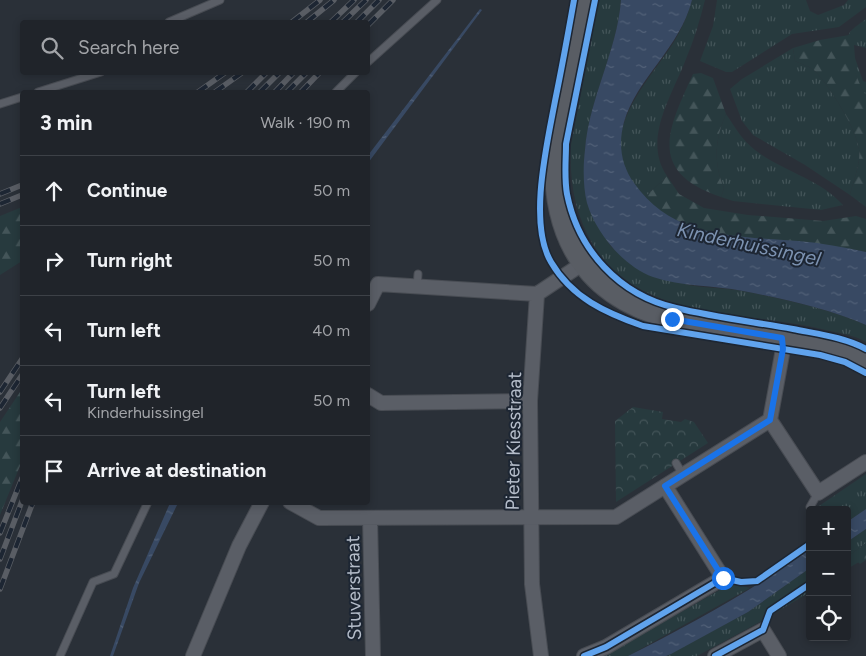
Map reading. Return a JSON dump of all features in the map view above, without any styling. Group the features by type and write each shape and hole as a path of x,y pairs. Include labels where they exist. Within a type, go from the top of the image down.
{"main road":[{"path":"584,0 556,140 554,173 562,222 570,246 582,264 602,286 648,311 696,324 824,346 866,361"}],"street":[{"path":"370,300 378,284 418,281 537,294 582,264"},
{"name":"Pieter Kiesstraat","path":"537,294 530,401 531,518 532,584 541,656"},
{"path":"782,338 783,349 770,420 818,493 866,462"},
{"path":"370,396 381,403 530,401"},
{"path":"295,505 319,518 616,517 665,486 679,469 770,420"},
{"path":"584,656 606,646 723,578 665,486"},
{"path":"193,656 239,546 260,505"},
{"name":"Stuverstraat","path":"370,518 373,656"},
{"path":"715,656 762,630 779,656"}],"lane":[{"path":"174,20 220,0"},
{"path":"370,60 437,0"},
{"path":"44,90 92,75"},
{"path":"338,90 353,75"},
{"path":"0,104 20,98"},
{"path":"810,506 818,493"},
{"path":"60,656 93,582 114,574 147,505"}],"green space":[{"path":"599,0 621,0 614,38 592,112 585,151 584,174 590,206 599,227 611,247 636,262 682,283 774,297 851,319 866,325 866,342 826,330 731,315 668,301 640,289 615,271 594,246 582,222 572,185 571,145"},
{"path":"692,0 705,0 692,45 667,103 658,132 657,147 660,162 667,176 644,198 624,166 620,150 621,133 634,100 677,37"},
{"path":"717,0 806,0 810,11 818,15 844,5 848,0 866,0 866,7 839,27 792,34 732,72 726,72 700,61 713,26"},
{"path":"866,19 866,48 854,45 855,58 863,81 866,82 866,96 852,64 848,38 850,32"},
{"path":"849,35 854,67 866,96 866,207 850,195 859,155 857,140 853,130 835,97 821,78 813,70 795,61 793,48 820,40"},
{"path":"793,48 795,61 813,70 835,97 857,140 859,149 858,166 850,195 805,165 753,135 742,121 730,89 742,79"},
{"path":"701,73 713,78 726,114 719,132 717,151 718,169 724,188 721,197 697,187 681,175 673,162 669,147 671,130 684,94 693,74"},
{"path":"726,114 742,138 755,150 823,188 843,205 821,210 733,201 721,197 724,188 718,169 717,151 719,132"},
{"path":"667,176 679,194 704,208 748,215 823,221 856,216 866,219 866,252 749,240 720,235 693,227 667,215 644,198"},
{"path":"20,208 20,262 0,275 0,216"},
{"path":"20,392 20,466 0,515 0,422"},
{"path":"633,407 663,412 662,419 681,422 685,419 694,422 708,443 616,502 615,421"},
{"path":"866,474 866,509 851,519 851,506 819,506"},
{"path":"866,529 866,543 851,554 851,539"},
{"path":"866,543 866,560 860,564 858,562 855,563 851,554"},
{"path":"851,556 859,562 851,567"},
{"path":"806,571 806,594 697,656 666,656 748,612"},
{"path":"732,583 750,588 628,656 604,656"}],"water":[{"name":"Kinderhuissingel","path":"621,0 692,0 678,33 638,92 624,122 621,138 622,154 626,169 634,183 650,201 668,215 687,225 730,235 815,243 866,252 866,325 821,309 790,301 732,289 675,283 653,277 642,272 621,257 604,237 587,203 584,183 584,156 592,112 614,38"},
{"path":"480,9 482,10 370,160 370,153"},
{"path":"169,505 177,505 139,583 113,656 110,656 133,588"},
{"path":"866,509 866,529 851,539 851,519"},
{"path":"806,552 806,571 748,612 666,656 628,656 721,606"}],"railway":[{"path":"295,20 320,0"},
{"path":"309,20 334,0"},
{"path":"333,20 354,0"},
{"path":"345,20 366,0"},
{"path":"359,20 379,0"},
{"path":"370,23 393,0"},
{"path":"201,90 222,75"},
{"path":"218,90 239,75"},
{"path":"249,90 264,75"},
{"path":"262,90 277,75"},
{"path":"277,90 291,75"},
{"path":"289,90 304,75"},
{"path":"303,90 317,75"},
{"path":"0,194 20,186"},
{"path":"0,204 20,196"},
{"path":"0,392 20,362"},
{"path":"0,408 20,378"},
{"path":"0,533 20,483"},
{"path":"0,559 20,505"},
{"path":"0,589 32,505"}],"cycle path":[{"path":"574,0 541,183 540,205 544,246 559,275 591,303 616,316 643,326 820,355 845,362 866,373"},
{"path":"595,0 566,144 565,169 567,194 573,214 581,234 591,251 619,281 636,293 655,302 705,314 830,336 866,349"},
{"path":"584,656 606,647 723,578 741,582 757,581 806,547"},
{"path":"715,656 763,630 770,611 806,587"}],"route":[{"path":"672,319 782,338 783,349 770,420 665,486 723,578"}]}
